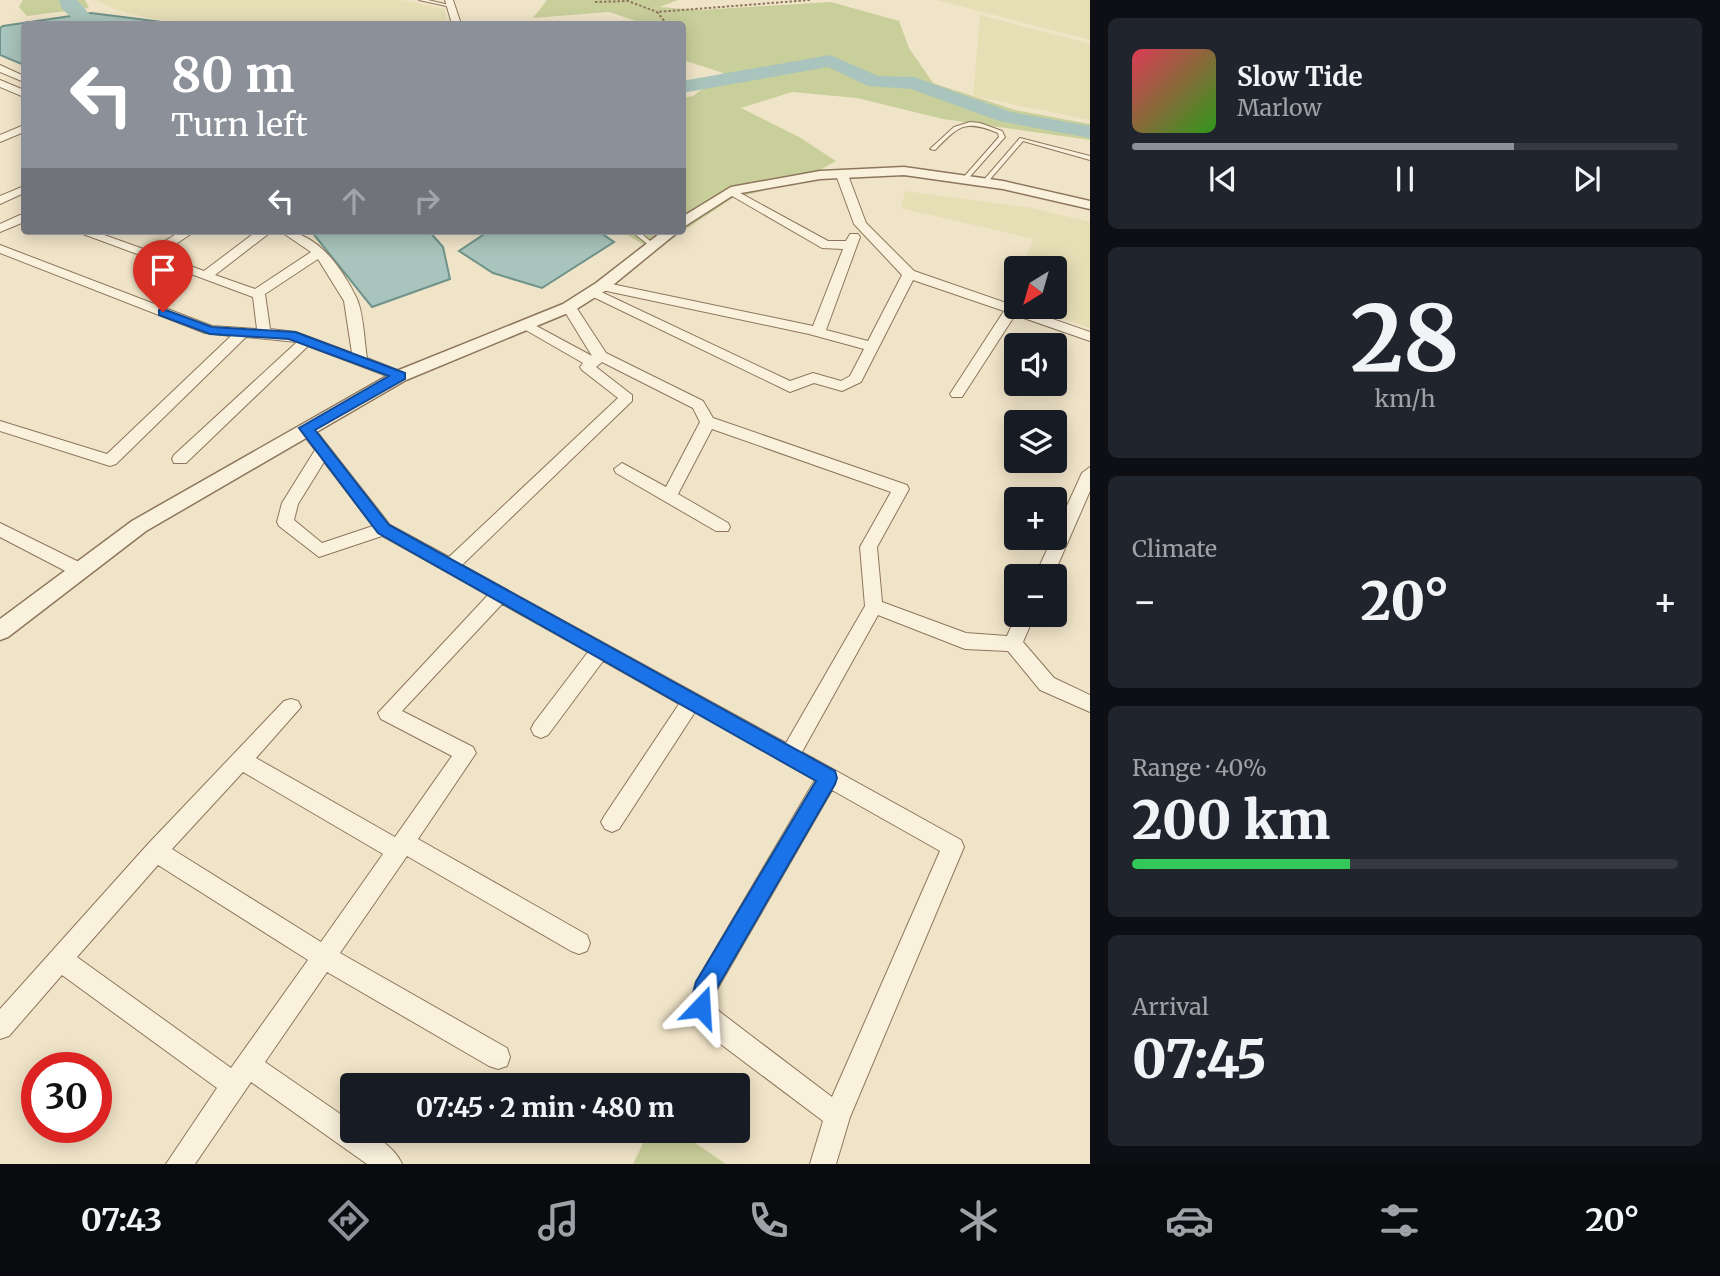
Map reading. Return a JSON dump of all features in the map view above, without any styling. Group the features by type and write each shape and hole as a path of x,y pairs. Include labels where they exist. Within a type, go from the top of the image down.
{"street":[{"path":"450,3 456,21"},
{"path":"0,68 21,78"},
{"path":"0,83 21,93"},
{"path":"0,139 21,129"},
{"path":"686,221 731,191 820,175 904,171 984,183 1090,205"},
{"path":"842,175 860,224 909,274 1004,306"},
{"path":"0,200 21,190"},
{"path":"731,191 826,245 851,245"},
{"path":"0,228 21,219"},
{"path":"818,332 860,224"},
{"path":"92,235 257,294"},
{"path":"102,239 108,235"},
{"path":"152,255 183,235"},
{"path":"205,276 260,235"},
{"path":"292,235 320,252 351,302 360,362"},
{"path":"0,631 139,526 400,376 569,307 597,290 666,235"},
{"path":"0,249 210,330 291,335 400,376"},
{"path":"257,294 320,252"},
{"path":"597,290 790,387 813,378 842,386 856,379 909,274"},
{"path":"597,290 818,332 873,348"},
{"path":"257,294 264,333"},
{"path":"569,307 597,359"},
{"path":"957,394 1006,319"},
{"path":"1040,319 1090,337"},
{"path":"524,325 698,405 708,422 901,489 868,547 874,606 790,754"},
{"path":"0,426 110,460 243,332"},
{"path":"180,459 306,341"},
{"path":"450,566 627,398 587,367 597,359"},
{"path":"669,496 708,422"},
{"path":"306,428 384,529 953,847 838,1116 822,1164"},
{"path":"323,450 285,513 285,522 318,550 384,529"},
{"path":"622,469 722,527"},
{"path":"1049,564 1090,473"},
{"path":"0,529 79,570"},
{"path":"179,1164 466,753 388,713 500,594"},
{"path":"874,606 965,641 1013,644 1048,684 1090,704"},
{"path":"1013,644 1020,627"},
{"path":"541,729 601,650"},
{"path":"612,822 692,700"},
{"path":"0,1027 156,851 291,707"},
{"path":"243,761 579,943"},
{"path":"828,778 704,990 701,1007 711,1021 838,1116"},
{"path":"156,851 324,957 498,1057"},
{"path":"61,960 241,1075 389,1164"}],"lane":[{"path":"421,0 450,3"},
{"path":"933,149 960,123 969,122 1000,132 1002,137 964,180"},
{"path":"984,183 1021,139 1090,158"},
{"path":"639,235 652,245"}],"path":[{"path":"595,2 628,1 657,12 810,0"},
{"path":"657,12 664,21"}],"shaded area":[{"path":"95,0 401,0 445,9 447,21 172,21 114,9"},
{"path":"937,0 1090,0 1090,40"},
{"path":"980,15 1090,44 1090,120 973,96"},
{"path":"905,191 1032,208 1090,222 1090,328 1063,319 1068,318 1068,256 1026,256 1034,239 901,208"}],"green space":[{"path":"23,0 85,0 89,8 27,16 19,7"},
{"path":"547,0 678,0 660,7 700,10 831,2 899,21 909,48 933,83 1015,110 1090,124 1090,140 943,119 857,98 792,92 741,108 799,137 836,161 800,181 731,199 686,229 686,97 693,96 723,73 686,61 686,21 636,21 609,12 533,18"},
{"path":"628,235 678,235 654,251"},
{"path":"643,1143 695,1143 726,1164 633,1164"}],"water":[{"path":"91,13 154,21 37,21"},
{"path":"21,23 21,64 0,55 0,28"},
{"path":"314,235 432,235 443,247 450,279 372,307"},
{"path":"483,235 604,235 614,242 542,288 493,273 459,251"}],"waterway":[{"path":"68,0 68,5 86,21"},
{"path":"686,86 830,61 875,82 914,83 1006,117 1090,132"}],"route":[{"path":"163,312 210,330 291,335 400,376 306,428 384,529 790,754 828,778 704,990 701,1007"}]}
